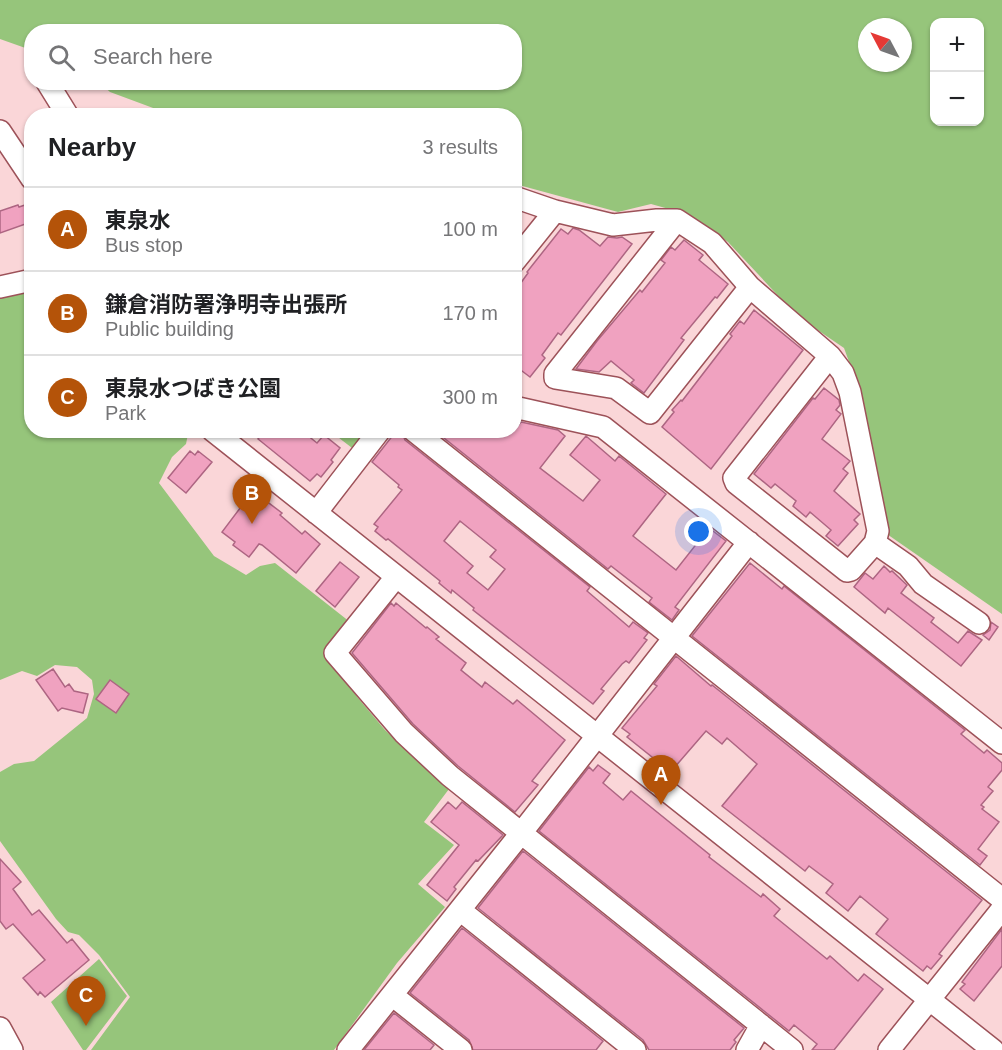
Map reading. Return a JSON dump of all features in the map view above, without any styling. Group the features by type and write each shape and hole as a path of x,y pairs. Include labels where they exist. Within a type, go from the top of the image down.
{"street":[{"path":"51,90 63,108"},
{"path":"0,131 24,167"},
{"path":"522,200 555,212 613,225 677,220 712,243 750,286 830,356 843,373 850,392 878,531 875,543 851,570 847,571 736,483 734,478 830,356"},
{"path":"522,252 555,212"},
{"path":"677,220 555,374 555,378 616,388 650,413 750,286"},
{"path":"0,288 24,282"},
{"path":"522,409 603,427 1002,743"},
{"path":"222,438 993,1050"},
{"path":"316,513 374,438"},
{"path":"422,438 1002,899"},
{"path":"348,1050 749,542"},
{"path":"875,543 908,566 923,584 979,623"},
{"path":"396,577 335,653 404,733 450,776 792,1050"},
{"path":"889,1050 1002,909"},
{"path":"460,910 635,1050"},
{"path":"392,995 460,1050"},
{"path":"747,1050 761,1025"},
{"path":"0,1028 12,1050"}],"green space":[{"path":"0,0 1002,0 1002,614 884,532 859,389 844,348 797,316 728,242 687,214 651,204 618,212 522,186 522,108 153,108 108,90 522,90 522,24 24,24 24,48 0,39"},
{"path":"24,292 24,438 187,438 186,444 172,457 159,483 214,556 246,575 260,566 275,563 350,622 324,651 358,698 385,730 449,789 424,822 454,845 418,884 445,907 397,963 334,1050 91,1050 130,997 99,955 79,935 68,932 56,919 0,841 0,772 14,764 34,761 87,718 94,694 92,680 77,667 55,665 37,676 22,671 0,680 0,297"},
{"path":"339,438 365,438 356,451"},
{"path":"99,959 127,996 86,1050 83,1050 51,1002"}],"building":[{"path":"24,205 24,224 0,233 0,211"},
{"path":"573,228 579,230 600,246 608,237 622,237 632,244 561,335 558,333 542,355 545,358 530,377 522,371 522,281 561,229 568,234"},
{"path":"684,240 703,255 699,260 728,284 681,338 684,340 644,393 631,383 634,380 611,361 599,372 576,369 597,341 665,263 661,260 671,247 675,250"},
{"path":"754,310 803,350 711,469 662,427 674,412 672,410 682,401 732,336 730,334 740,321 744,324"},
{"path":"824,388 839,400 840,405 836,410 841,414 822,439 850,461 843,469 848,473 834,491 860,514 854,520 858,524 838,546 826,536 831,530 810,512 806,517 793,506 796,501 775,484 771,488 754,474 813,398 815,399"},
{"path":"522,422 558,430 565,436 540,468 583,501 600,480 570,455 586,436 615,461 619,456 666,494 633,536 676,570 709,528 726,541 675,607 679,610 672,620 649,602 652,598 611,566 608,569 444,438 522,438"},
{"path":"311,438 317,443 321,438 328,438 340,448 331,460 333,462 321,477 317,474 310,481 258,439"},
{"path":"391,438 404,438 590,587 587,591 629,627 633,622 648,633 644,638 647,640 629,663 626,661 622,664 601,689 604,691 593,704 473,610 474,608 452,590 451,593 439,583 440,581 388,539 386,540 375,531 378,527 374,524 402,490 398,487 399,485 372,462","holes":["460,521 496,550 490,557 505,569 488,590 467,573 473,566 444,541"]},
{"path":"190,451 195,455 198,451 212,462 186,493 168,478"},
{"path":"253,491 282,513 280,515 302,534 305,531 320,544 296,573 262,545 259,544 249,557 233,545 235,542 222,532"},
{"path":"340,562 359,577 335,607 316,591"},
{"path":"750,563 782,589 784,586 965,730 961,734 984,753 987,750 1002,763 1002,770 988,787 993,791 981,805 984,807 982,809 999,822 978,849 987,856 980,865 692,636"},
{"path":"884,566 907,585 901,593 934,618 931,622 958,643 968,631 982,640 961,666 888,608 885,613 854,587 865,573 873,579"},
{"path":"391,603 394,606 396,603 439,637 436,639 466,663 461,670 482,687 485,682 513,704 517,700 565,740 532,781 538,785 515,812 458,766 413,724 352,653"},
{"path":"991,622 998,627 989,640 983,635 990,630"},
{"path":"676,656 982,900 939,954 942,956 931,969 927,966 923,971 876,934 888,919 860,896 848,911 826,893 833,884 809,866 805,871 722,806 757,764 727,738 722,744 706,731 674,768 666,761 662,765 627,737 630,734 622,728 657,686 654,684"},
{"path":"53,669 65,687 69,684 74,691 88,694 83,713 62,708 58,711 36,680"},
{"path":"110,680 129,694 116,713 96,699"},
{"path":"598,765 610,774 603,783 623,800 631,791 710,855 709,857 761,897 763,894 780,909 774,916 827,959 830,956 858,981 864,974 883,989 834,1050 812,1050 817,1044 794,1025 789,1031 539,831 589,767 593,771"},
{"path":"448,802 456,809 462,802 503,835 478,861 476,860 454,887 456,889 447,901 427,885 459,845 431,822"},
{"path":"523,851 744,1028 734,1040 736,1042 730,1050 649,1050 643,1040 478,908"},
{"path":"0,859 21,882 13,889 32,915 39,910 67,943 72,939 89,960 45,997 40,992 38,995 23,978 45,960 13,924 6,929 0,921"},
{"path":"462,928 603,1041 596,1050 473,1050 469,1040 410,993"},
{"path":"1002,929 1002,966 974,1001 960,989 965,984 962,982"},
{"path":"394,1013 434,1045 430,1050 364,1050"}],"place":[{"name":"鎌倉消防署浄明寺出張所","path":"252,524"},
{"name":"東泉水","path":"661,805"},
{"name":"東泉水つばき公園","path":"86,1026"}]}
